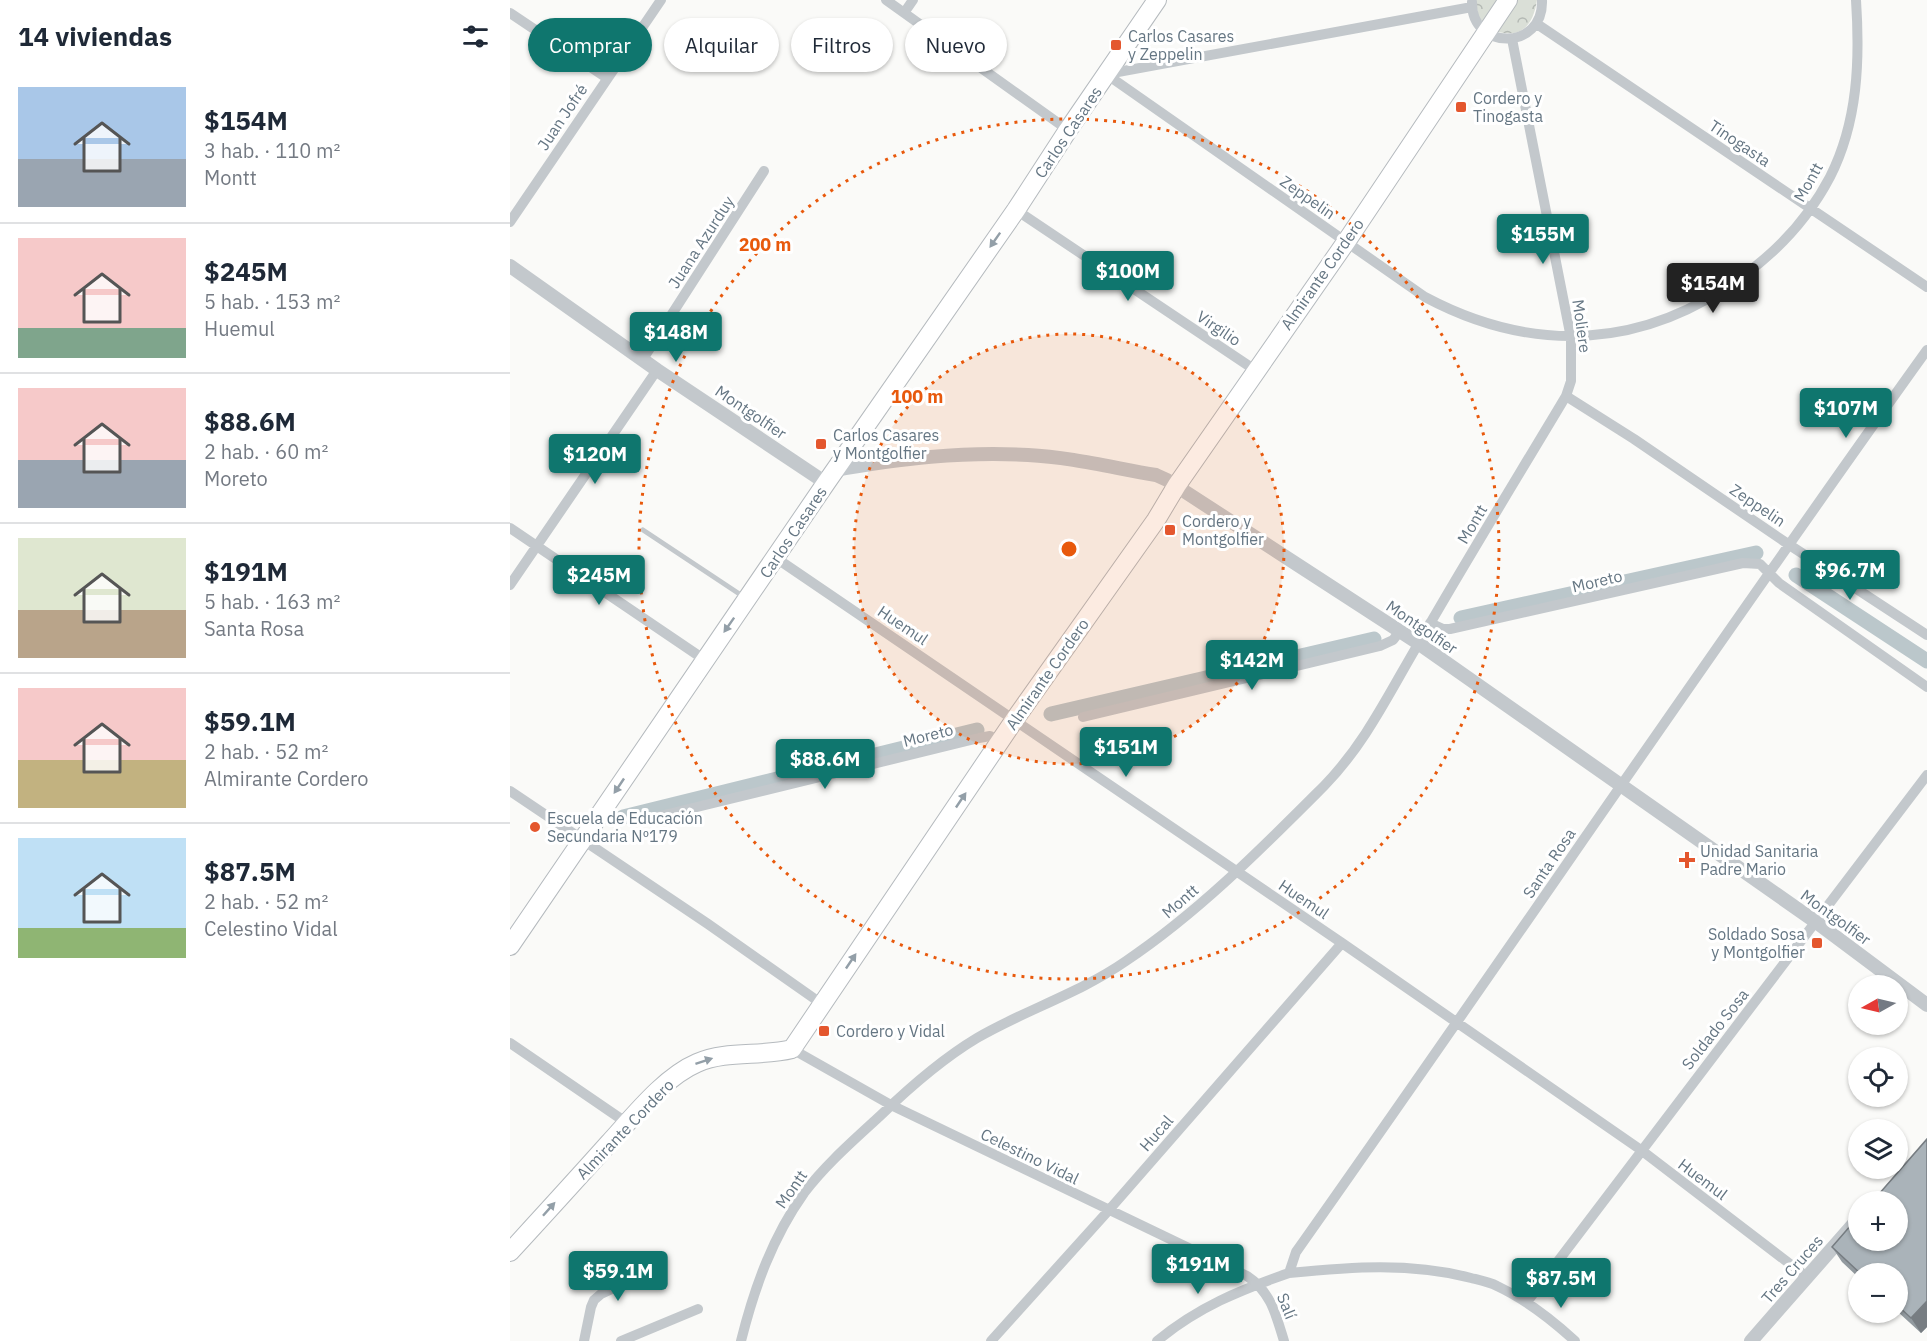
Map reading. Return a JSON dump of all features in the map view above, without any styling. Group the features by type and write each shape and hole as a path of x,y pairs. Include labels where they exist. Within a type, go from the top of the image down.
{"main road":[{"name":"Carlos Casares","path":"510,946 830,476 1016,210 1157,0"},
{"name":"Almirante Cordero","path":"510,1252 627,1123 663,1087 682,1072 696,1063 739,1054 792,1049 1015,719 1156,520 1256,370 1346,242 1508,0"}],"street":[{"name":"Juan Jofré","path":"510,222 661,0"},
{"path":"886,0 1068,130"},
{"path":"904,13 913,0"},
{"path":"1106,74 1472,3 1479,25 1486,32 1494,37 1512,39 1526,34 1537,24 1542,0"},
{"name":"Montt","path":"1571,338 1632,330 1680,314 1705,302 1731,285 1775,250 1812,209 1831,175 1845,138 1854,101 1859,57 1856,0"},
{"path":"510,13 607,78"},
{"name":"Tinogasta","path":"1537,24 1927,287"},
{"name":"Moliere","path":"1512,39 1571,338 1571,381 1566,396"},
{"name":"Zeppelin","path":"1106,74 1407,285 1452,312 1509,330 1571,338"},
{"name":"Juana Azurduy","path":"643,359 764,171"},
{"name":"Virgilio","path":"1016,210 1256,370"},
{"name":"Montgolfier","path":"510,266 657,370 830,476 891,460 941,454 1030,455 1079,461 1156,476 1178,485 1418,643 1816,922 1927,1005"},
{"name":"Santa Rosa","path":"1289,1273 1296,1252 1457,1024 1788,544 1927,350"},
{"path":"510,585 657,370"},
{"name":"Zeppelin","path":"1566,396 1927,635"},
{"name":"Montt","path":"741,1341 750,1304 761,1274 789,1217 804,1194 826,1168 891,1105 939,1065 976,1039 1096,980 1188,916 1323,786 1349,756 1391,694 1418,643 1566,396"},
{"path":"510,528 705,660"},
{"name":"Huemul","path":"776,558 1015,719 1641,1150 1807,1277"},
{"name":"Moreto","path":"1430,623 1443,629 1450,629 1743,564 1760,564 1769,573"},
{"path":"1769,573 1779,583 1927,687"},
{"path":"1083,717 1380,646 1393,640 1400,631"},
{"name":"Moreto","path":"652,818 979,738 990,736 1000,741"},
{"name":"Soldado Sosa","path":"1527,1302 1927,775"},
{"path":"510,791 822,1004"},
{"name":"Hucal","path":"991,1341 1109,1210 1342,943"},
{"path":"510,1043 627,1123"},
{"name":"Celestino Vidal","path":"792,1049 891,1105 1247,1276 1259,1284"},
{"name":"Tres Cruces","path":"1751,1341 1848,1230"},
{"path":"1157,1341 1179,1323 1221,1299 1289,1273 1360,1267 1422,1268 1495,1285 1527,1302 1575,1341"},
{"path":"584,1341 594,1300 601,1294 657,1268"},
{"name":"Salí","path":"1259,1284 1268,1296 1284,1341"},
{"path":"621,1341 698,1309"}],"lane":[{"path":"644,530 747,600"}],"green space":[{"path":"1475,0 1504,0 1486,25 1479,18"},
{"path":"1512,0 1537,0 1528,24 1517,32 1502,33 1492,30"}],"building":[{"path":"1927,1139 1927,1301 1911,1318 1908,1315 1908,1263 1849,1263 1832,1247 1848,1229 1848,1251 1908,1251 1908,1191 1882,1191 1892,1179 1908,1179 1908,1161"}],"waterway":[{"path":"1461,618 1756,553"},
{"path":"1796,575 1927,661"},
{"path":"1051,714 1374,639"},
{"path":"623,817 977,730"}],"place":[{"name":"Carlos Casares y Zeppelin","path":"1116,45"},
{"name":"Cordero y Tinogasta","path":"1461,107"},
{"name":"Carlos Casares y Montgolfier","path":"821,444"},
{"name":"Cordero y Montgolfier","path":"1170,530"},
{"name":"Escuela de Educación Secundaria Nº179","path":"535,827"},
{"name":"Unidad Sanitaria Padre Mario","path":"1687,860"},
{"name":"Soldado Sosa y Montgolfier","path":"1817,943"},
{"name":"Cordero y Vidal","path":"824,1031"}]}
